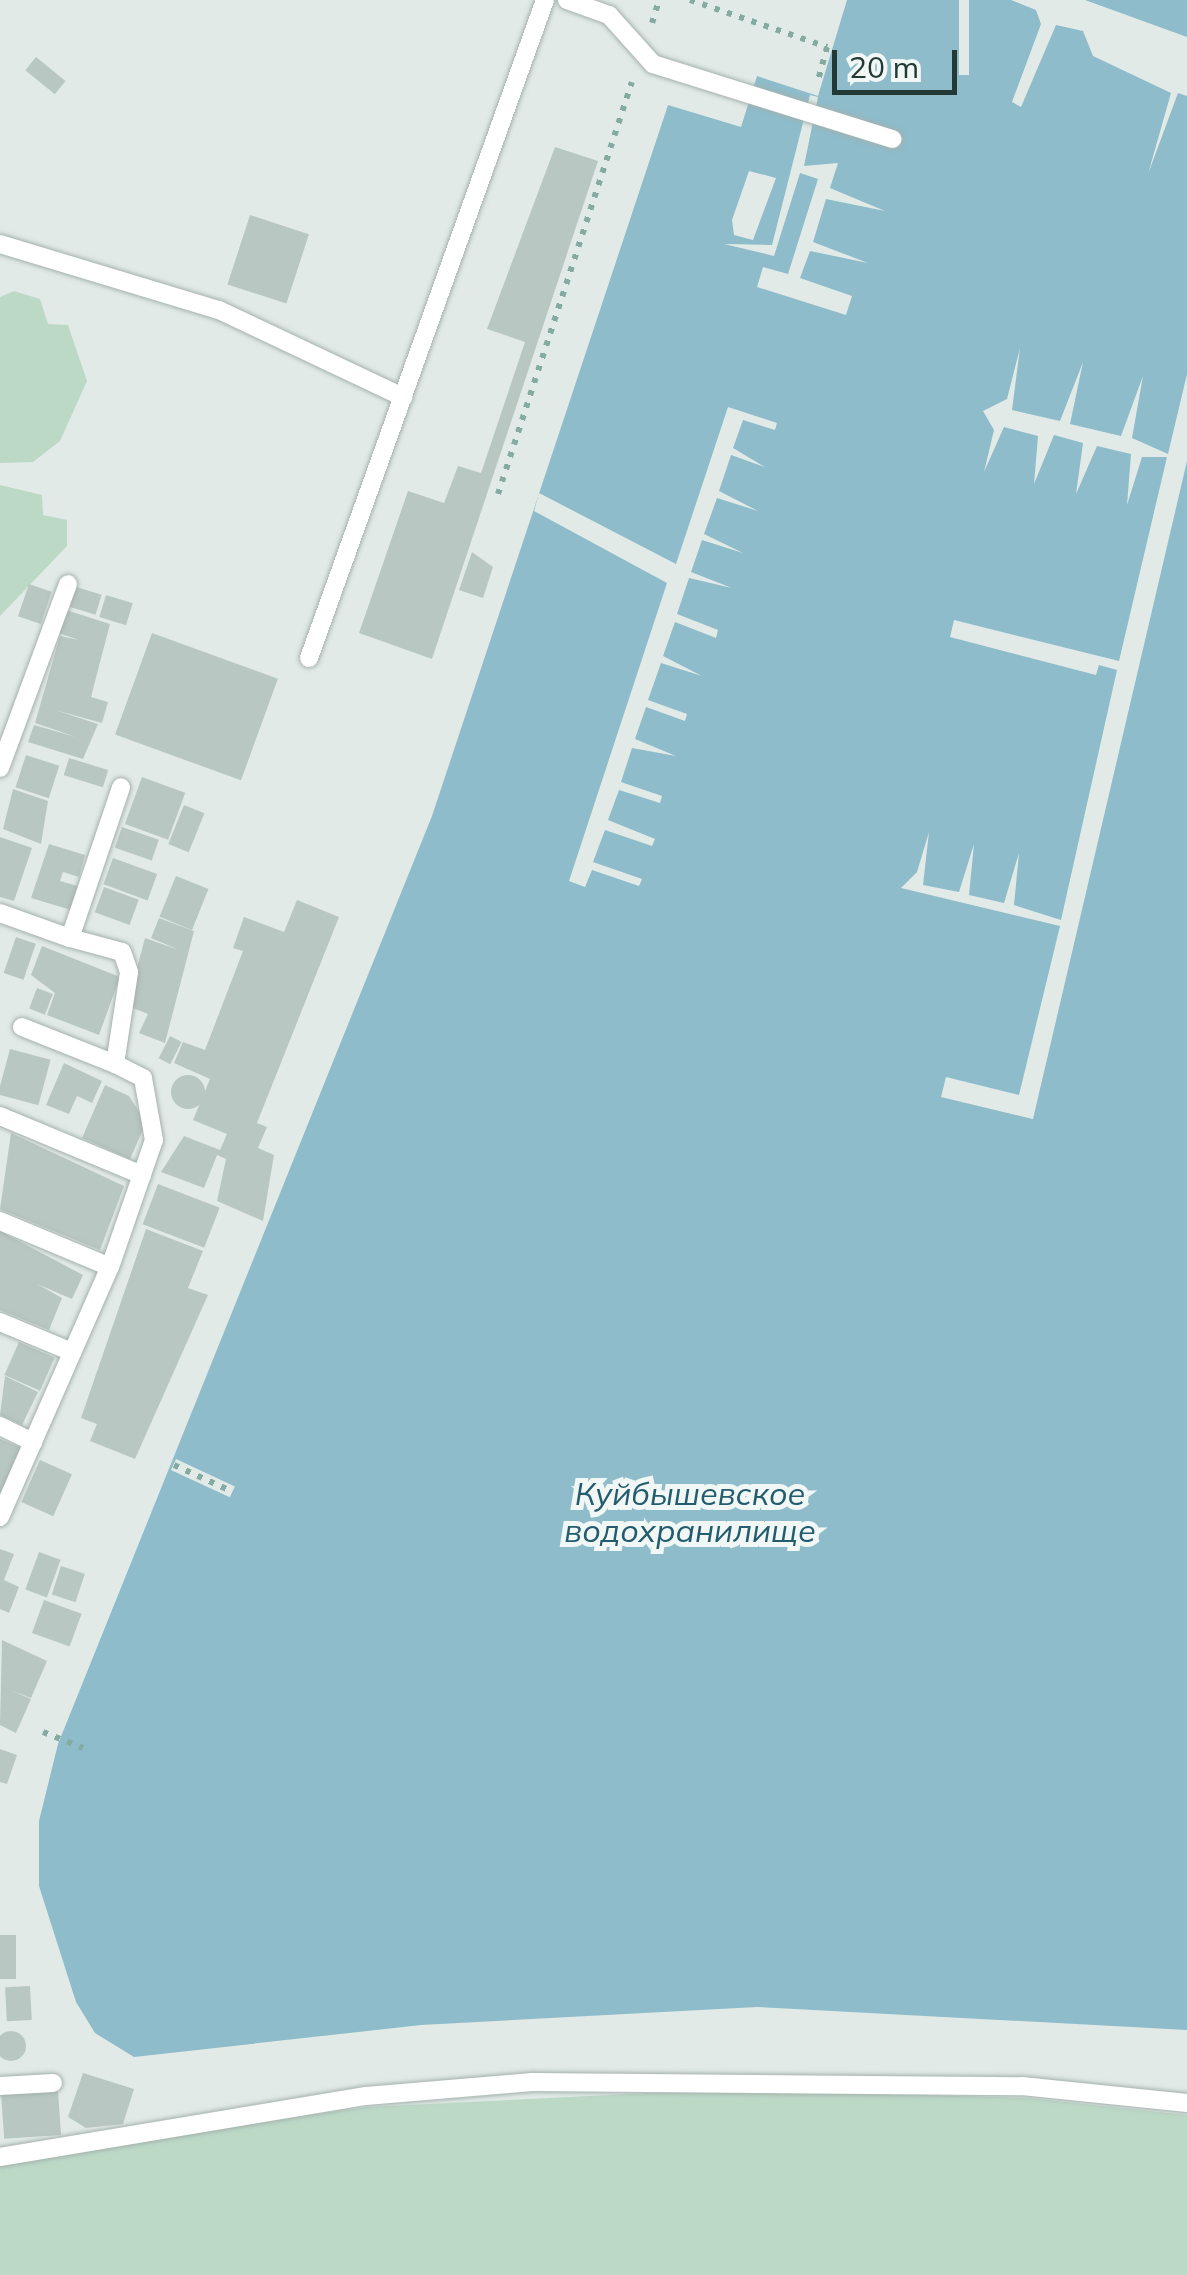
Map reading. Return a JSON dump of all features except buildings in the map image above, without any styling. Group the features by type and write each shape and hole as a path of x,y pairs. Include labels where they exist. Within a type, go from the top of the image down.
{"lane":[{"path":"308,658 544,0"},
{"path":"567,0 609,15 653,64 894,139"},
{"path":"0,244 219,310 402,397"},
{"path":"0,768 68,584"},
{"path":"70,938 121,787"},
{"path":"0,913 122,952 130,972 116,1064"},
{"path":"0,1517 110,1267 154,1140 143,1078 22,1027"},
{"path":"0,1116 142,1175"},
{"path":"0,1221 110,1267"},
{"path":"0,1322 72,1352"},
{"path":"0,1426 33,1442"},
{"path":"0,2156 366,2096 532,2082 1022,2086 1187,2103"},
{"path":"0,2086 54,2084"}],"path":[{"path":"498,494 659,0"},
{"path":"690,0 827,47 820,74"},
{"path":"174,1464 232,1492"},
{"path":"43,1732 82,1748"}],"green space":[{"path":"14,291 40,299 48,324 68,325 87,381 60,441 33,462 0,463 0,297"},
{"path":"0,485 42,495 43,515 67,520 67,546 0,616"},
{"path":"732,2089 1027,2098 1187,2115 1187,2275 0,2275 0,2156 368,2107"}],"water":[{"name":"Куйбышевское водохранилище","path":"847,0 1187,0 1187,2030 757,2007 421,2025 134,2057 95,2033 76,2002 39,1886 39,1821 58,1744 432,816 668,105 741,127 757,76 818,96"}],"pier":[{"path":"959,0 969,0 969,75 959,75"},
{"path":"1011,0 1085,0 1187,37 1187,96 1178,93 1148,174 1171,93 1093,56 1083,31 1056,25 1021,107 1012,102 1041,24 1036,10"},
{"path":"810,95 818,97 804,166 838,163 830,188 885,211 826,199 813,242 868,263 810,251 800,278 852,296 846,315 757,287 763,267 788,274 818,179 800,173 774,256 724,244 772,245"},
{"path":"749,171 776,178 753,240 734,235 732,220"},
{"path":"1020,348 1012,410 1060,421 1083,362 1070,424 1121,436 1143,376 1132,438 1168,454 1187,374 1187,461 1033,1119 941,1097 946,1077 1019,1095 1060,926 901,888 917,872 929,832 923,885 959,892 974,844 969,895 1004,903 1019,853 1014,905 1061,920 1117,670 1099,665 1096,675 950,637 954,620 1119,661 1167,457 1142,457 1127,505 1131,454 1097,446 1076,494 1083,443 1054,435 1034,484 1038,436 1004,427 984,472 994,430 983,411 1007,399"},
{"path":"728,407 777,423 775,430 743,420 733,448 765,467 731,455 719,491 758,511 717,498 704,534 743,553 702,540 691,572 732,588 689,578 677,614 718,630 716,638 675,622 663,656 702,676 661,663 648,700 687,714 685,721 646,707 635,739 676,756 632,748 621,782 662,796 660,803 619,790 608,820 655,839 652,846 605,830 593,862 642,879 639,886 592,870 585,887 569,881 667,583 534,511 539,493 676,564"},
{"path":"176,1459 235,1486 230,1497 171,1470"}]}
